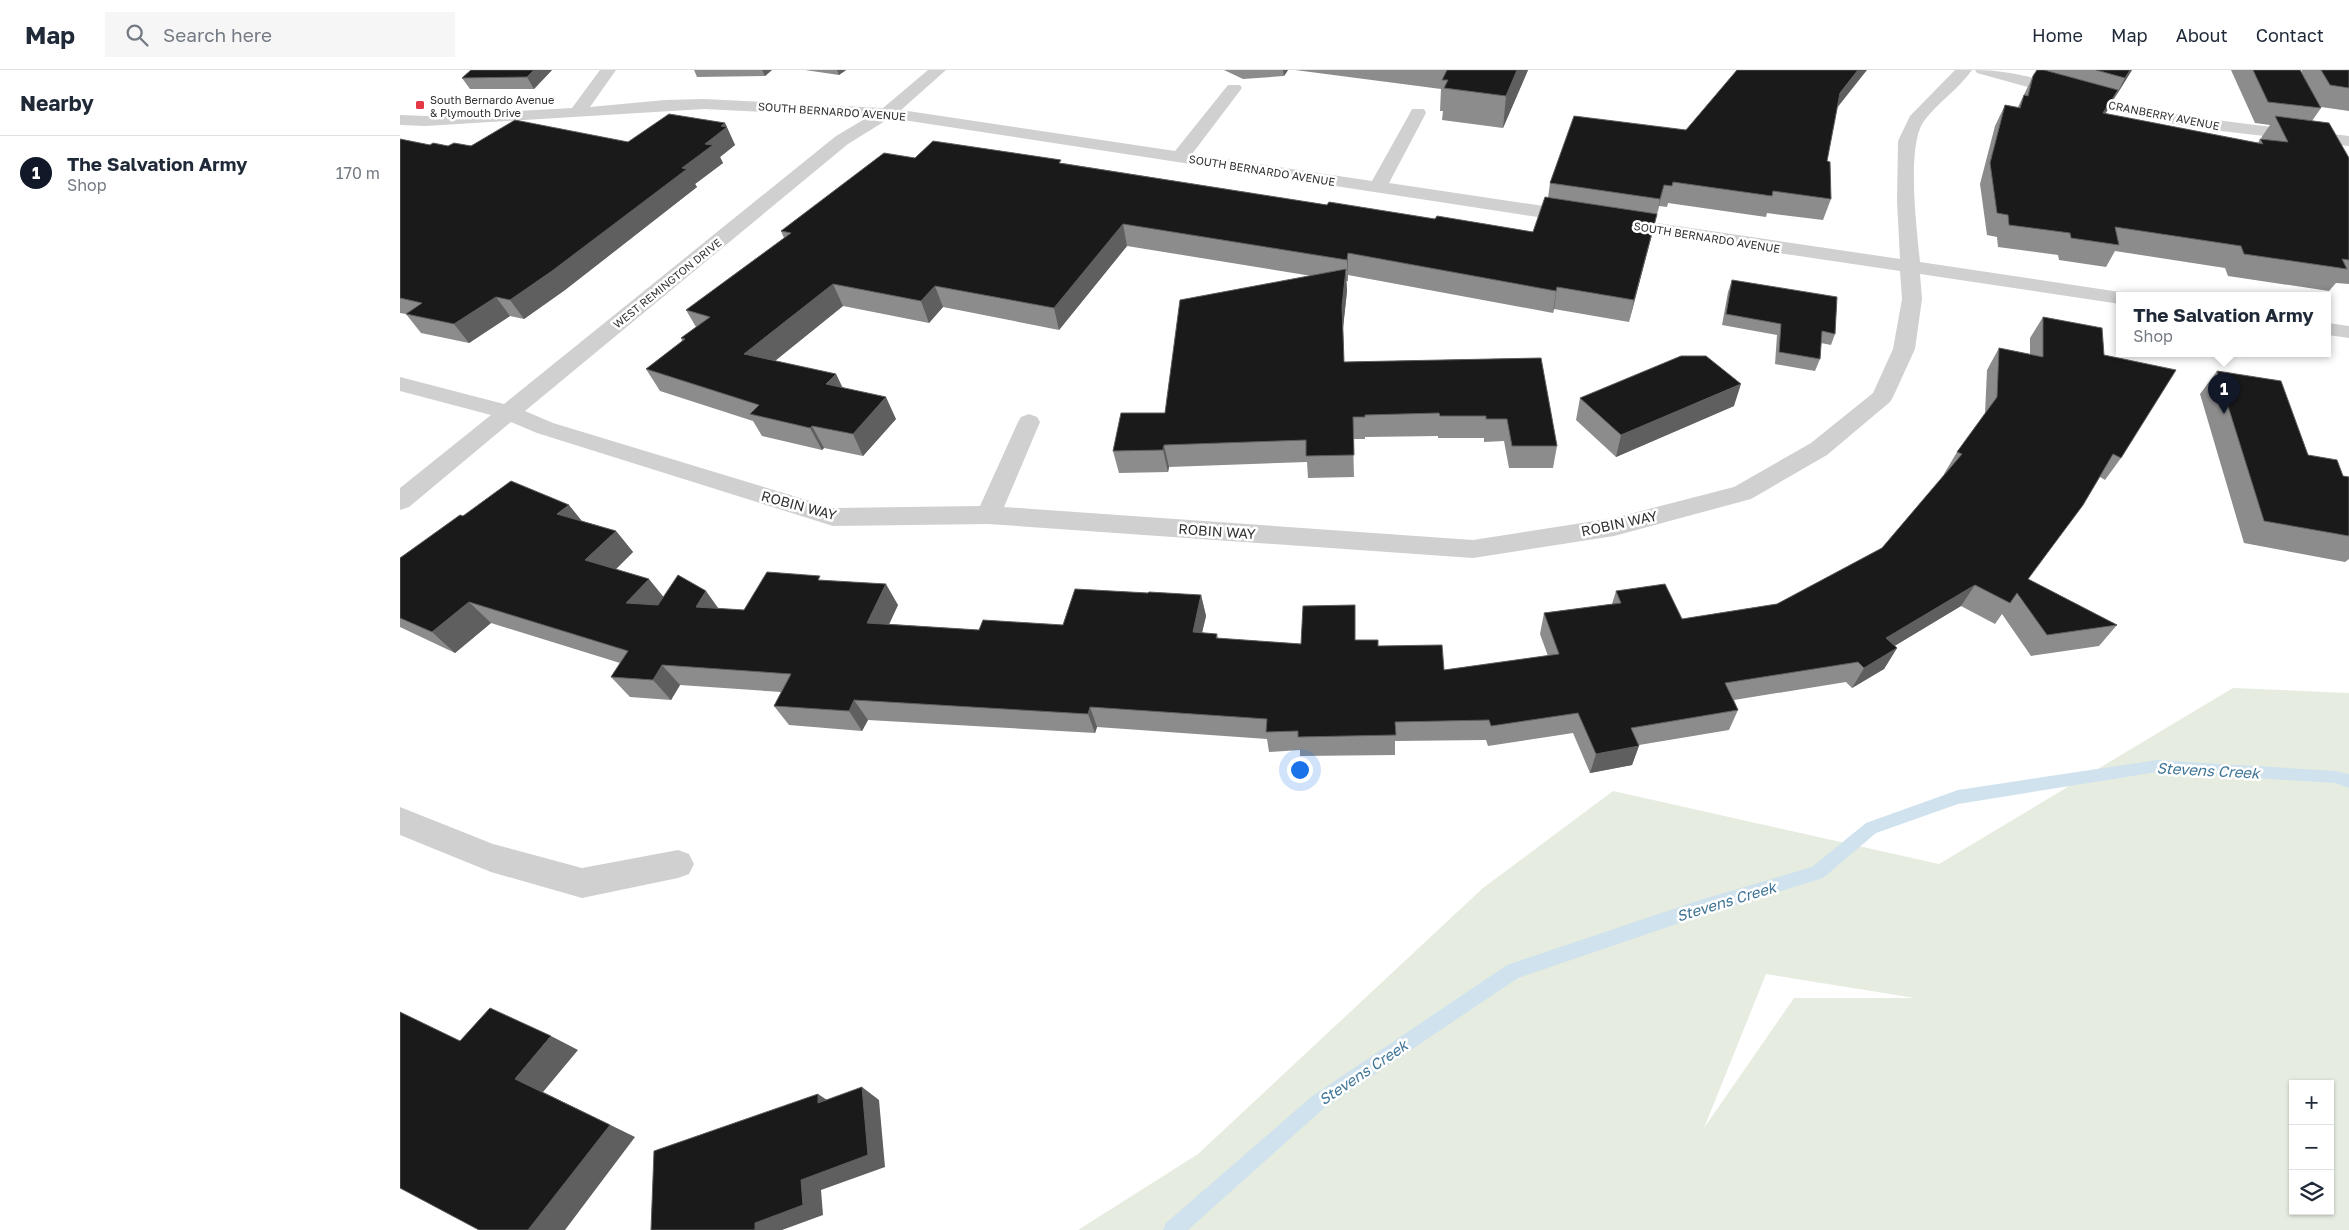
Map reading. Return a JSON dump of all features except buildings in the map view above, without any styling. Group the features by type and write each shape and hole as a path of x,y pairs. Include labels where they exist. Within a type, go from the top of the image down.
{"street":[{"path":"577,113 608,70"},
{"name":"WEST REMINGTON DRIVE","path":"400,501 842,140 887,113 938,70"},
{"name":"ROBIN WAY","path":"400,384 508,412 545,428 833,517 988,515 1473,549 1614,527 1742,493 1819,449 1882,397 1904,349 1912,299 1906,201 1908,141 1916,120 1964,70"},
{"name":"CRANBERRY AVENUE","path":"1983,70 2131,110 2195,123 2349,141"},
{"path":"1180,157 1234,88"},
{"name":"SOUTH BERNARDO AVENUE","path":"400,120 426,121 704,104 887,113 2116,297"},
{"path":"1378,187 1418,113"},
{"path":"2331,329 2349,332"},
{"path":"988,515 1029,422"},
{"path":"400,821 491,858 582,883 678,864"}],"shaded area":[{"path":"2233,688 2349,693 2349,1230 1078,1230 1198,1154 1483,888 1613,791 1939,864","holes":["1766,974 1915,998 1794,998 1704,1128"]}],"waterway":[{"name":"Stevens Creek","path":"1173,1230 1317,1103 1513,971 1700,908 1817,873 1871,828 1958,797 2157,766 2335,777 2349,781"}],"place":[{"name":"South Bernardo Avenue & Plymouth Drive","path":"420,105"},
{"name":"The Salvation Army","path":"2224,414"}]}
